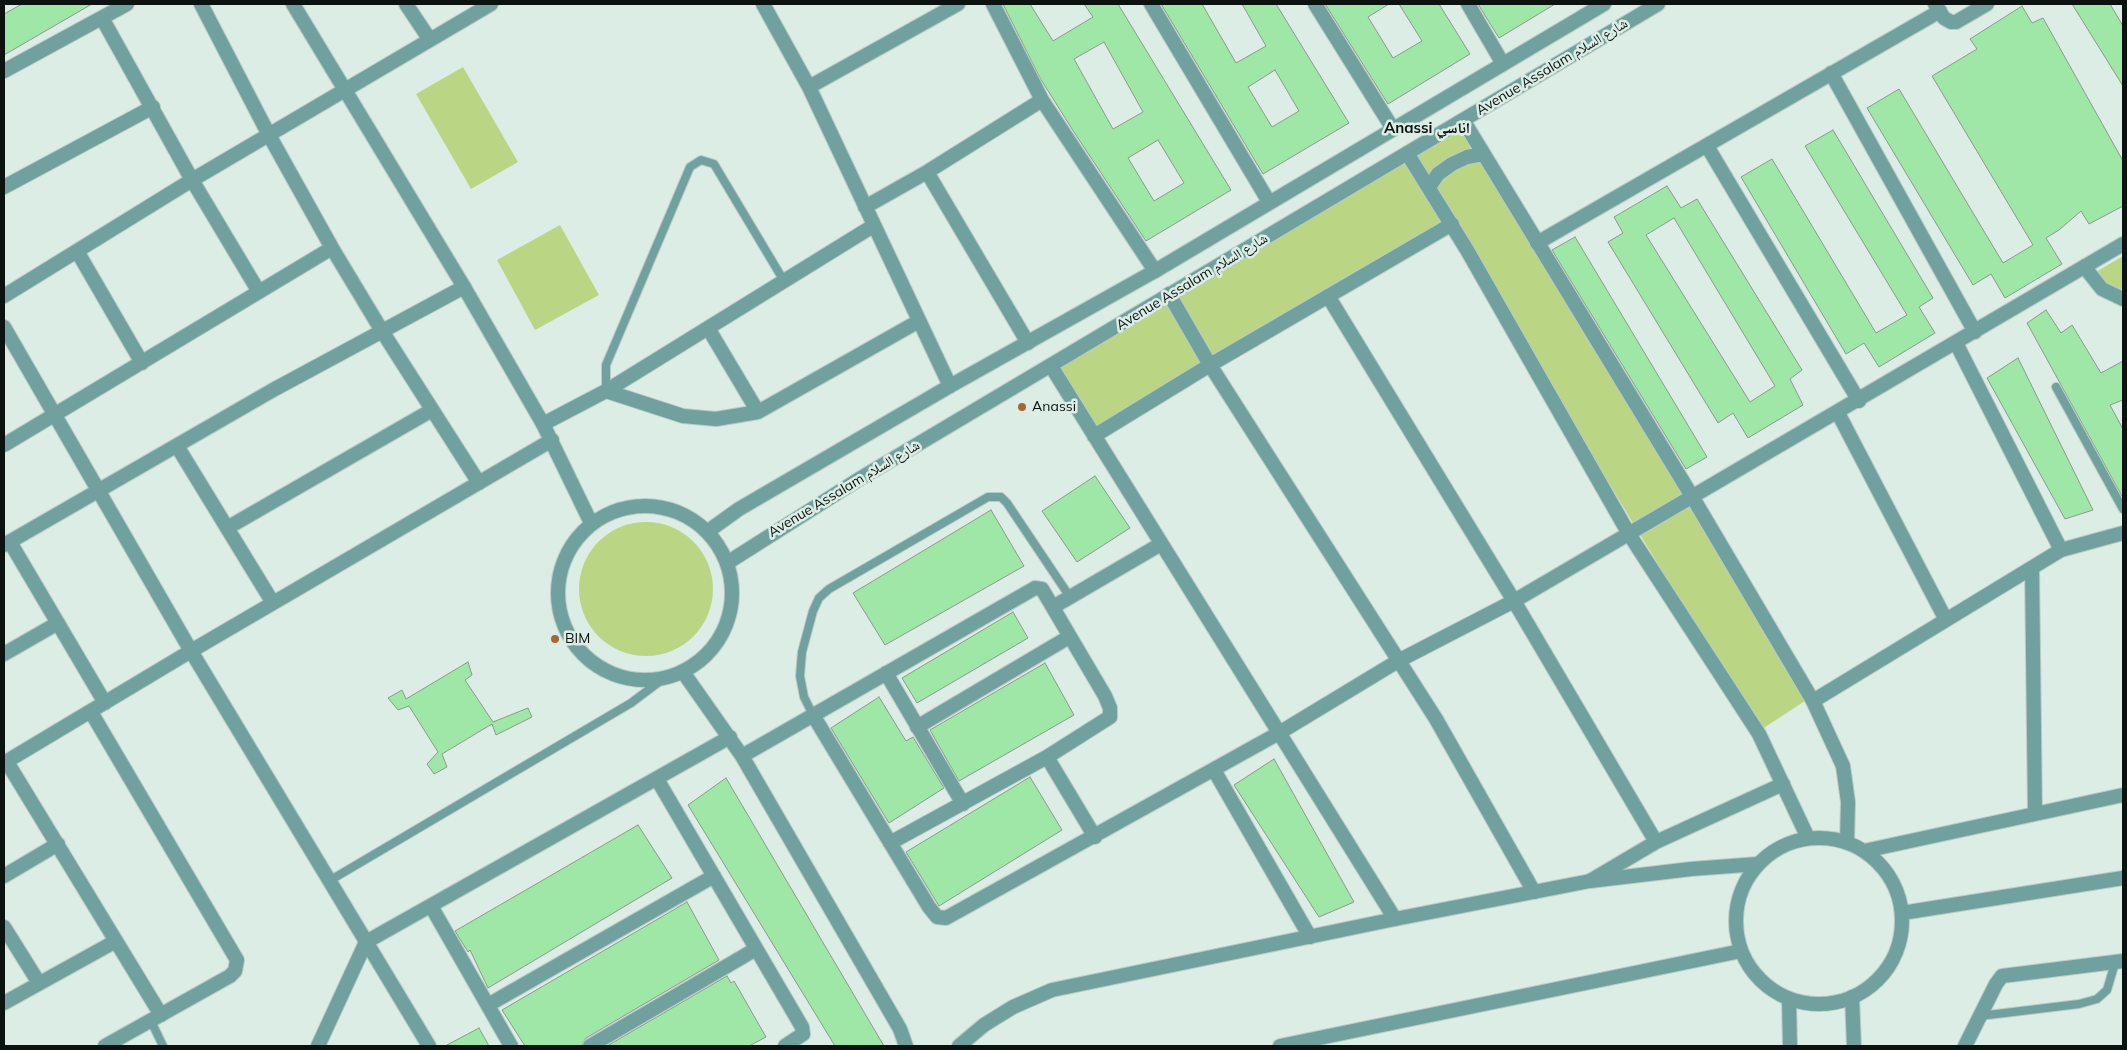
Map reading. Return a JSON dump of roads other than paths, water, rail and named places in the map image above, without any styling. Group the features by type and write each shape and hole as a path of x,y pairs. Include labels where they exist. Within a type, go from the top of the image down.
{"street":[{"path":"4,71 127,4"},
{"path":"201,4 269,135 332,248 382,331 479,483"},
{"path":"294,4 544,424 591,523"},
{"path":"406,4 430,40"},
{"path":"4,296 192,180 491,4"},
{"path":"763,4 809,88 950,386"},
{"path":"809,88 958,4"},
{"path":"993,4 1042,100 1155,271"},
{"path":"1151,4 1269,202"},
{"path":"1315,4 1393,129"},
{"path":"1468,4 1503,64"},
{"name":"Avenue Assalam شارع السلام","path":"707,532 739,509 950,386 1155,271 1604,4"},
{"name":"Avenue Assalam شارع السلام","path":"727,563 861,478 1658,4"},
{"path":"1537,243 1831,74 1938,7 1946,21 1956,22 1987,4"},
{"path":"102,18 192,180 259,292"},
{"path":"1831,74 1975,332"},
{"path":"865,207 927,172 1042,100"},
{"path":"4,186 153,107"},
{"path":"1463,120 1693,498 1813,701 1843,766 1847,793 1847,843"},
{"path":"1707,146 1859,401"},
{"path":"1408,153 1452,224 1629,534 1759,734 1808,838"},
{"path":"1429,187 1438,174 1452,164 1467,157 1483,154"},
{"path":"927,172 1028,343"},
{"path":"1094,436 1210,365 1452,224"},
{"path":"544,424 606,391 873,226"},
{"path":"814,715 936,917 946,918 1280,733 1398,662 1514,601 1859,401 2123,244"},
{"path":"4,445 332,248"},
{"path":"77,251 142,362"},
{"path":"2085,266 2102,289 2123,299"},
{"path":"105,703 58,623 7,544 273,390 464,287"},
{"path":"1168,294 1210,365 1436,720 1534,892"},
{"path":"1328,296 1514,601 1656,842"},
{"path":"606,391 683,416 716,419 758,412 919,321"},
{"path":"4,327 191,651 429,1046"},
{"path":"708,328 758,412"},
{"path":"1956,343 2061,550"},
{"path":"1050,366 1395,919"},
{"path":"227,528 432,410"},
{"path":"1838,413 1946,620"},
{"path":"156,1018 116,941 58,844 5,763 191,651 552,440"},
{"path":"177,446 273,603"},
{"path":"651,506 682,514 707,532 719,546 727,563 733,588 730,614 720,638 704,658 683,672 663,679 629,679 598,667 573,644 559,614 558,580 569,548 591,523 620,509 651,506"},
{"path":"1813,701 2061,550 2123,534"},
{"path":"1053,607 1162,544"},
{"path":"2032,569 2035,812"},
{"path":"742,756 1035,588 1042,589 1105,696 1110,708 1110,717 1047,757 890,843"},
{"path":"4,654 58,623"},
{"path":"917,727 1069,637"},
{"path":"683,672 742,756 900,1029 906,1046"},
{"path":"886,673 963,804"},
{"path":"91,712 237,960 235,971 230,976 105,1046"},
{"path":"318,1046 366,942 730,737"},
{"path":"1047,757 1095,837"},
{"path":"1214,770 1310,936"},
{"path":"657,779 803,1032 797,1039 784,1046"},
{"path":"1590,881 1656,842 1783,784"},
{"path":"1864,851 2035,812 2123,795"},
{"path":"1808,838 1828,838 1847,843 1864,851 1883,868 1896,889 1902,914 1902,934 1896,954 1885,972 1870,987 1852,997 1821,1004 1789,998 1774,991 1760,980 1749,966 1741,951 1735,921 1741,890 1758,864 1780,847 1808,838"},
{"path":"4,876 58,844"},
{"path":"959,1046 984,1025 1014,1007 1052,990 1310,936 1590,881 1758,864"},
{"path":"488,1005 714,876"},
{"path":"1902,914 2123,878"},
{"path":"431,906 511,1046"},
{"path":"4,927 39,983"},
{"path":"4,1003 116,941"},
{"path":"590,1046 756,949"},
{"path":"1280,1046 1741,951"},
{"path":"1965,1046 1996,984 2006,974 2119,962"},
{"path":"1852,997 1854,1046"},
{"path":"1789,998 1790,1046"},
{"path":"900,1029 916,1046"}],"lane":[{"path":"606,391 606,365 690,167 701,160 714,164 784,281"},
{"path":"2056,387 2123,509"},
{"path":"814,715 804,697 800,676 802,652 812,611 819,598 838,584 988,497 1000,497 1007,503 1070,597"},
{"path":"329,882 631,703 663,679"},
{"path":"1980,1016 2079,1004 2097,999 2107,990 2119,962"},
{"path":"156,1018 164,1046"}],"place":[{"name":"Anassi","path":"1022,407"},
{"name":"BIM","path":"555,639"}],"district":[{"name":"Anassi اناسي","path":"1427,128"}]}
